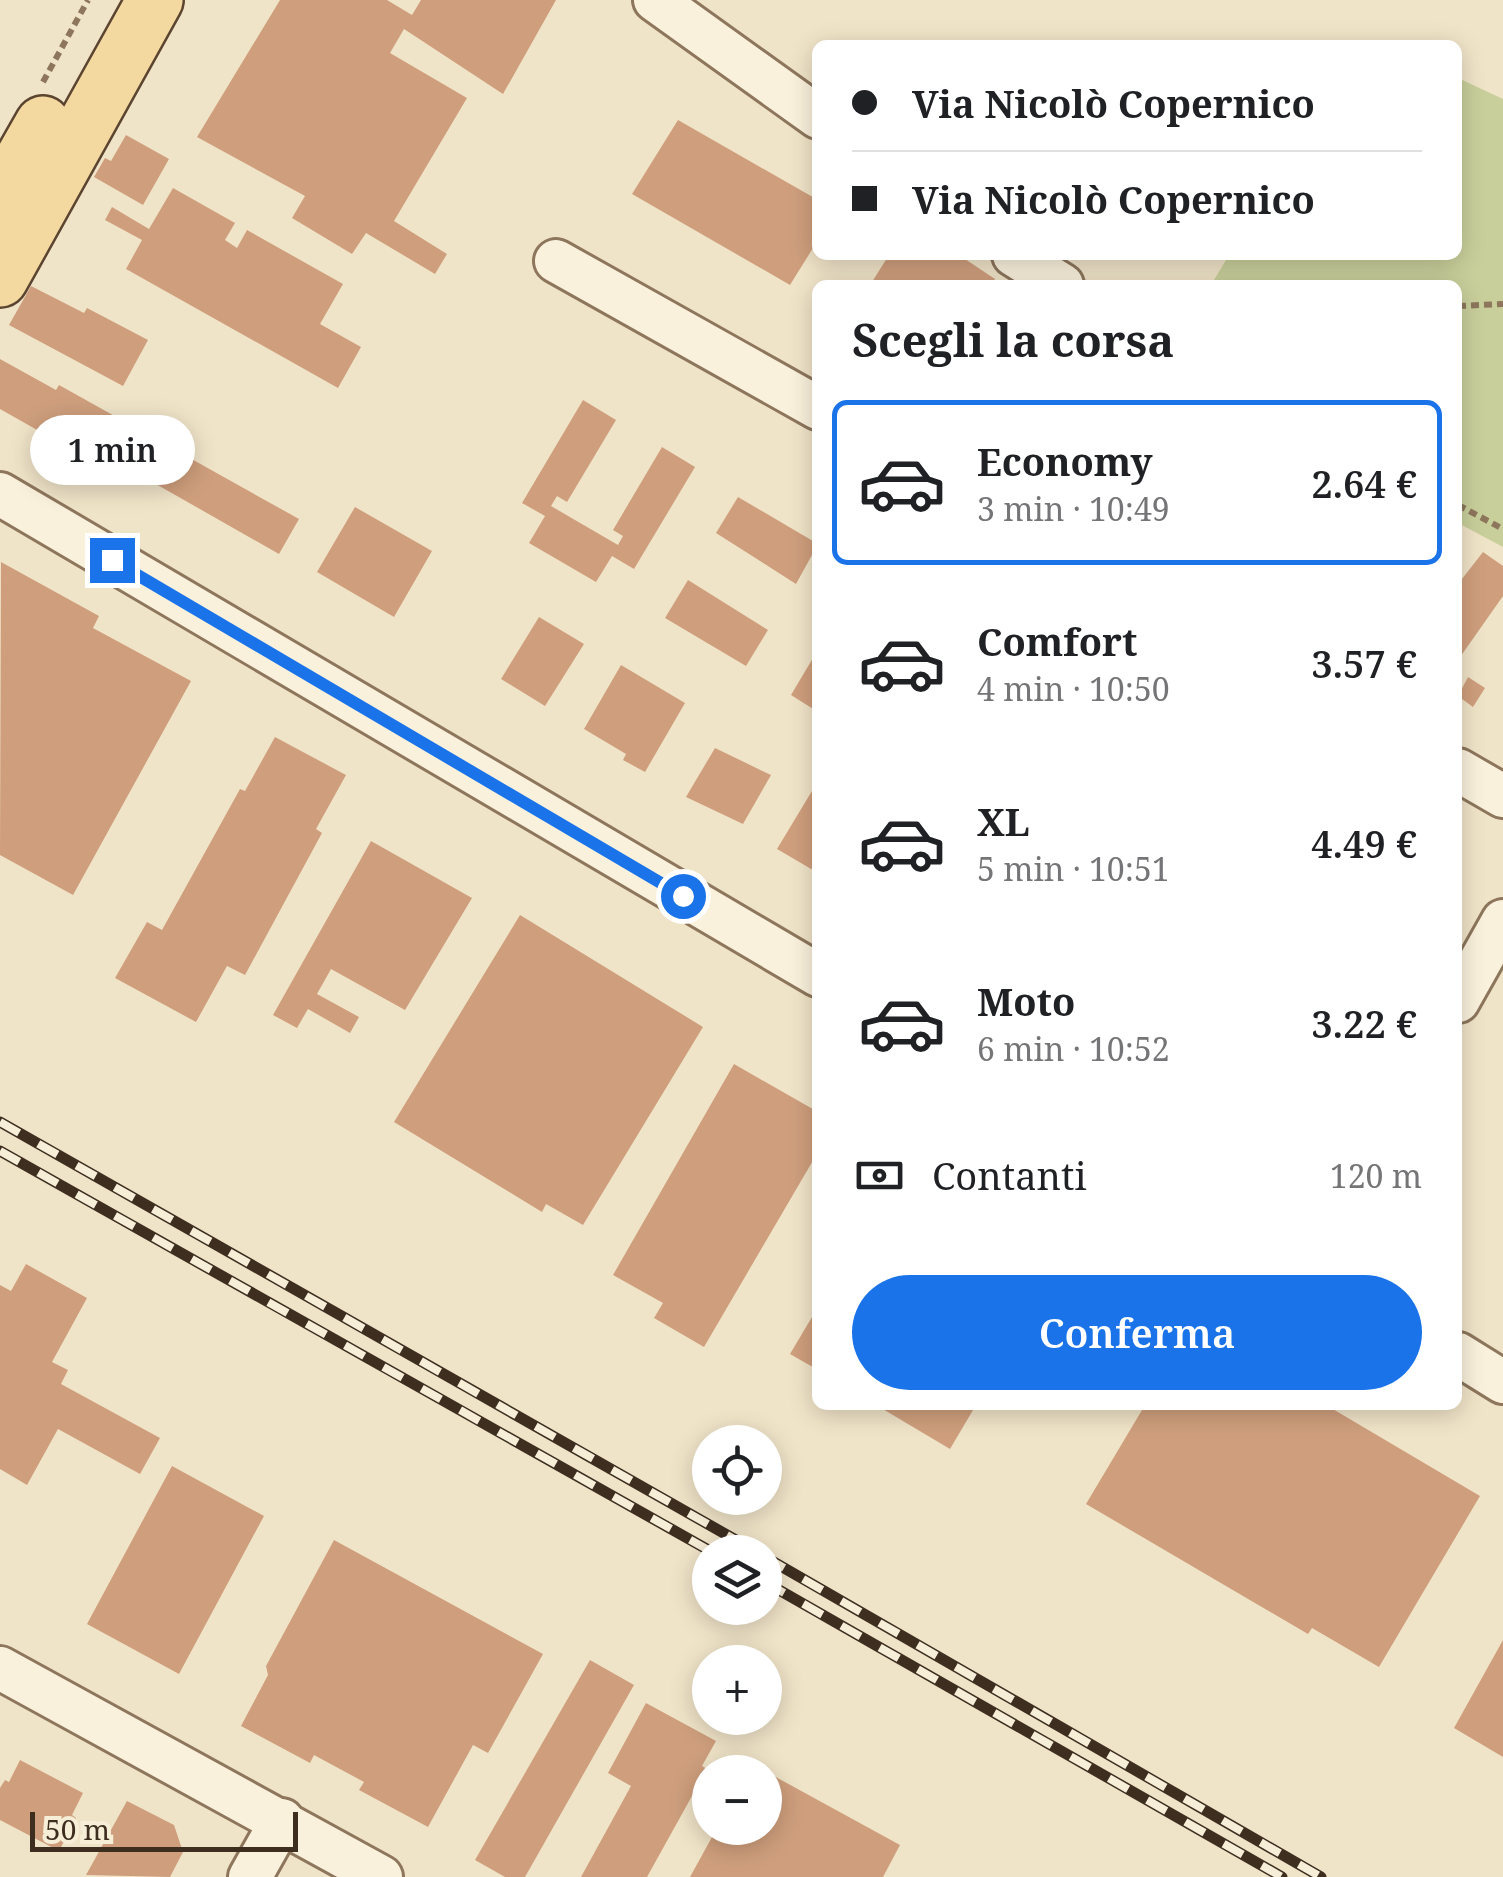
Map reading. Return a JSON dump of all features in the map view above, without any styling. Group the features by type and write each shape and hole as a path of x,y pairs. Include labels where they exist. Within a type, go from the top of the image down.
{"main road":[{"path":"0,199 113,0"},
{"path":"0,279 155,0"}],"street":[{"path":"655,0 812,113"},
{"path":"556,260 812,405"},
{"path":"1022,260 1054,280"},
{"path":"0,494 812,972"},
{"path":"1462,772 1503,796"},
{"path":"1462,994 1503,921"},
{"path":"1462,1356 1503,1382"},
{"path":"0,1668 381,1877"},
{"path":"250,1877 282,1820"}],"path":[{"path":"1462,306 1503,304"},
{"path":"1462,506 1503,529"}],"green space":[{"path":"1462,80 1503,99 1503,547 1462,525 1462,280 1214,280 1226,260 1462,260"}],"building":[{"path":"280,0 387,0 412,15 421,0 556,0 503,94 404,29 390,53 467,98 394,221 447,254 435,274 366,233 352,254 292,218 305,196 197,137"},
{"path":"678,120 812,197 812,250 790,285 632,194"},
{"path":"126,135 169,159 143,205 94,177 105,158 111,161"},
{"path":"173,188 235,223 225,240 237,248 247,230 343,284 320,324 361,347 338,388 126,269 142,240 105,220 112,207 149,229"},
{"path":"886,260 966,260 995,279 994,280 873,280"},
{"path":"31,286 84,313 87,308 148,340 123,386 9,325"},
{"path":"0,359 56,390 59,385 299,519 279,554 52,425 46,435 0,409"},
{"path":"583,400 616,420 567,502 557,496 551,506 618,545 623,536 613,530 662,447 695,467 634,569 612,556 596,582 529,543 545,516 522,503"},
{"path":"738,497 812,540 812,555 796,584 716,533"},
{"path":"355,507 432,551 394,617 317,572"},
{"path":"1483,552 1503,566 1503,596 1462,654 1462,579"},
{"path":"1,562 99,616 93,628 191,681 73,895 0,855"},
{"path":"688,580 768,630 746,666 665,618"},
{"path":"539,617 584,644 545,706 501,679"},
{"path":"812,660 812,708 791,695"},
{"path":"621,665 685,703 645,772 623,760 626,754 584,729"},
{"path":"1468,677 1485,688 1473,707 1462,699"},
{"path":"275,737 346,775 316,829 322,833 245,975 227,966 196,1022 115,978 147,922 162,930 240,789 245,791"},
{"path":"715,748 771,775 743,824 686,797"},
{"path":"812,791 812,869 777,849"},
{"path":"371,841 472,898 405,1010 331,969 317,994 359,1017 350,1033 308,1009 297,1028 273,1015"},
{"path":"520,915 703,1027 583,1225 546,1204 542,1212 394,1122"},
{"path":"734,1064 812,1109 812,1162 704,1347 654,1318 663,1303 613,1275"},
{"path":"26,1264 87,1298 52,1362 68,1370 61,1384 160,1438 140,1474 58,1429 27,1485 0,1469 0,1285 11,1291"},
{"path":"812,1317 812,1367 790,1354"},
{"path":"884,1410 973,1410 950,1449"},
{"path":"1142,1410 1334,1410 1480,1496 1379,1667 1312,1628 1308,1634 1086,1504"},
{"path":"172,1466 264,1516 179,1674 87,1624"},
{"path":"334,1540 543,1654 488,1753 473,1745 428,1827 359,1790 364,1782 314,1755 310,1763 241,1726 268,1675 266,1666"},
{"path":"1503,1640 1503,1757 1454,1728"},
{"path":"590,1660 634,1685 525,1877 505,1877 475,1860"},
{"path":"646,1703 692,1728 692,1735 705,1735 716,1741 708,1755 692,1755 692,1796 647,1877 581,1877 631,1786 608,1773"},
{"path":"20,1760 83,1793 72,1815 76,1818 59,1851 0,1820 0,1788 5,1780 9,1782"},
{"path":"782,1780 900,1845 883,1877 690,1877 708,1845 782,1845"},
{"path":"127,1801 174,1825 183,1852 170,1877 86,1875"}],"railway":[{"path":"0,1122 727,1535"},
{"path":"0,1151 692,1541"},
{"path":"782,1567 1321,1877"},
{"path":"782,1592 1282,1877"}],"route":[{"path":"112,560 683,896"}]}
